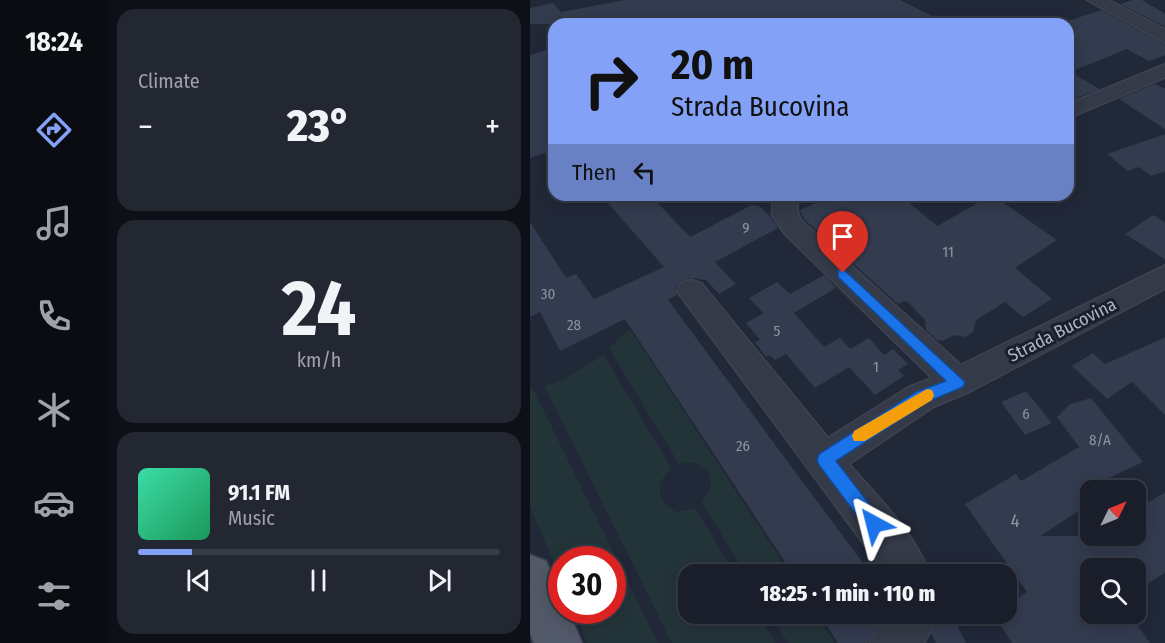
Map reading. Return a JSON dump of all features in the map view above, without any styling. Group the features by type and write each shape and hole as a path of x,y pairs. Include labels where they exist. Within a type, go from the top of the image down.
{"main road":[{"path":"530,577 558,643"}],"street":[{"path":"1095,0 1166,38"},
{"path":"1074,109 1166,70"},
{"path":"785,201 785,215 793,227 958,382"},
{"name":"Strada Bucovina","path":"825,460 922,397 958,382 1166,275"},
{"path":"691,291 887,540 903,564"},
{"path":"892,643 906,633 912,624"}],"shaded area":[{"path":"630,329 783,564 740,564 702,503 711,487 709,471 696,462 679,464 609,348"},
{"path":"604,355 671,468 660,486 661,498 677,512 695,508 729,564 678,564 678,624 764,624 776,643 672,643 626,551 626,546 624,546 544,386 562,380"},
{"path":"530,389 533,389 610,546 548,546 548,549 530,506"},
{"path":"626,578 658,643 587,643 579,624 626,624"},
{"path":"776,624 822,624 835,643 788,643"}],"building":[{"path":"624,0 900,0 936,18 548,18 548,24 530,24 530,8 553,3 561,12"},
{"path":"1142,0 1166,14 1166,27 1120,4"},
{"path":"1101,10 1166,45 1166,55 1149,61 1127,49 1074,70 1074,19"},
{"path":"548,50 548,152 530,158 530,55"},
{"path":"1074,74 1100,89 1074,99"},
{"path":"1155,84 1166,89 1166,130 1119,99"},
{"path":"1166,134 1166,171 1151,176 1139,167 1128,171 1107,154"},
{"path":"606,201 656,201 690,237 752,205 759,206 770,216 778,228 715,262 736,284 719,294 706,280 690,278 679,282 675,290 677,295 668,300 864,564 786,564 625,319 560,351 540,312 530,317 530,222 566,278 576,274 594,299 664,267"},
{"path":"820,201 907,201 937,226 981,201 1001,201 1057,240 1015,268 1052,299 1023,317 1005,302 976,320 973,332 965,337 954,335 942,341 937,340 926,330 925,320 908,302 898,304 804,219 800,210"},
{"path":"1153,215 1166,223 1166,260 1125,234"},
{"path":"824,275 836,288 794,313 824,347 840,338 850,349 869,338 884,355 893,349 908,364 898,370 904,376 875,395 849,367 815,388 786,354 775,360 770,355 766,357 755,342 760,340 746,323 764,313 749,298 777,282 790,294"},
{"path":"1166,337 1166,416 1132,382 1107,399 1072,366 1093,353 1105,364"},
{"path":"1026,391 1052,423 1025,435 1001,402"},
{"path":"1091,398 1143,462 1104,480 1080,480 1080,510 1040,536 1080,536 1080,546 1146,546 1146,503 1166,492 1166,572 1146,585 1146,558 1080,558 1080,624 1137,624 1150,643 1012,643 1000,624 1017,624 1017,598 1027,592 1017,578 1017,564 1007,564 965,504 1016,474 1021,481 1079,447 1057,417 1070,404"},
{"path":"826,624 879,624 868,643 838,643"},
{"path":"936,624 956,624 966,643 936,643 931,633"}],"slow traffic":[{"path":"860,436 927,395"}],"route":[{"path":"843,273 958,382 922,397 825,460 874,524"}]}
